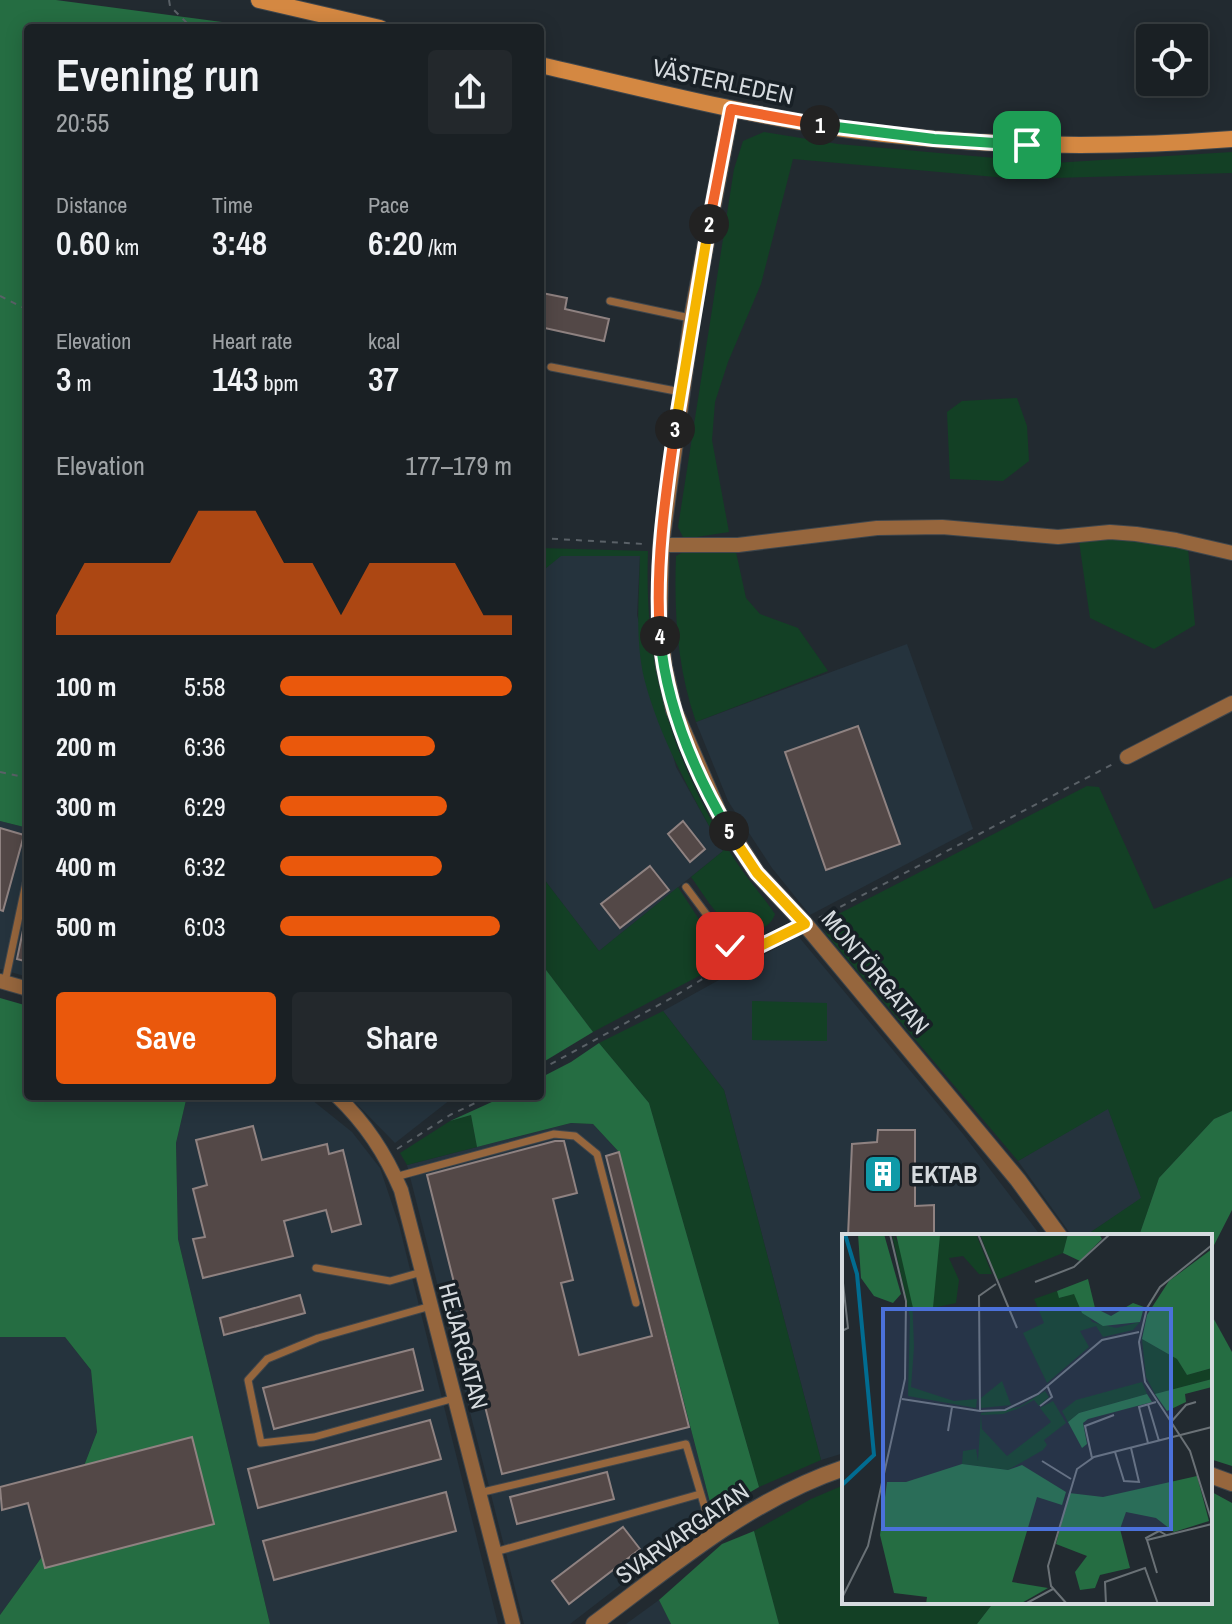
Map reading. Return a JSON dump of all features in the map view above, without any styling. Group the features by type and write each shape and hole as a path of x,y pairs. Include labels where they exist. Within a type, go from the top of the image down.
{"main road":[{"path":"259,0 363,24"},
{"name":"VÄSTERLEDEN","path":"544,66 731,109 843,129 981,143 1129,145 1232,139"}],"street":[{"name":"MONTÖRGATAN","path":"731,109 692,318 661,545 658,594 661,643 669,691 681,730 720,816 757,873 805,924 1026,1190 1058,1234"},
{"path":"661,545 738,545 877,528 942,527 1058,537 1123,533 1176,540 1232,553"},
{"path":"1127,757 1232,703"},
{"path":"2,982 24,988"},
{"name":"HEJARGATAN","path":"342,1100 361,1120 386,1156 395,1177 513,1624"},
{"name":"SVARVARGATAN","path":"599,1623 713,1535 747,1513 796,1487 842,1469"},
{"path":"1212,1476 1232,1483"}],"lane":[{"path":"610,301 692,318"},
{"path":"551,367 681,392"},
{"path":"686,887 730,946 738,952 748,952 805,924"},
{"path":"2,982 24,891"},
{"path":"395,1177 554,1134 575,1136 597,1154 636,1303"},
{"path":"316,1268 390,1281 422,1272"},
{"path":"431,1306 318,1338 267,1359 248,1380 261,1443 314,1437 455,1398"},
{"path":"479,1493 686,1444 713,1535"},
{"path":"495,1552 700,1494"}],"path":[{"path":"169,0 170,6 188,24"},
{"path":"0,296 24,308"},
{"path":"544,538 661,545"},
{"path":"805,924 1127,757"},
{"path":"0,772 24,777"},
{"path":"544,1068 748,952"},
{"path":"386,1156 450,1115 482,1100"}],"shaded area":[{"path":"640,555 637,615 676,767 723,851 599,951 544,879 544,570 560,556"},
{"path":"907,644 973,829 810,915 772,868 728,801 696,722"},
{"path":"0,821 24,827 24,976 0,969"},
{"path":"798,936 963,1134 1039,1234 842,1234 842,1454 821,1460 724,1090 663,1011"},
{"path":"186,1100 312,1100 352,1132 380,1168 399,1225 498,1624 270,1624 178,1239 176,1143"},
{"path":"353,1100 450,1100 395,1143"},
{"path":"1108,1108 1142,1198 1088,1234 1071,1234 1018,1161"},
{"path":"571,1123 593,1124 619,1152 713,1514 570,1624 524,1624 407,1165"},
{"path":"0,1337 65,1337 91,1370 97,1432 57,1536 0,1615"},
{"path":"659,1600 671,1624 626,1624"}],"green space":[{"path":"0,0 56,0 237,24 24,24 24,827 0,821"},
{"path":"764,132 838,144 1053,163 1232,152 1232,173 1018,179 793,159 761,284 728,362 715,402 712,440 729,532 684,539 678,527 734,169 743,141"},
{"path":"1017,398 1027,426 1029,461 1003,481 950,479 947,412 962,401"},
{"path":"1111,537 1188,548 1195,625 1154,649 1090,618 1079,541"},
{"path":"544,548 648,551 650,631 664,704 688,773 705,808 736,862 775,914 763,928 752,933 731,927 691,877 723,851 668,745 644,678 639,633 640,556 561,556 544,570"},
{"path":"685,551 736,552 746,598 760,614 798,628 828,671 696,722 681,661 676,619 676,556"},
{"path":"1087,786 1099,787 1154,909 1232,877 1232,1111 1214,1119 1159,1178 1140,1234 1088,1234 1141,1198 1108,1109 1018,1161 827,935 821,923"},
{"path":"544,879 599,951 678,887 715,944 719,961 714,968 593,1032 544,967"},
{"path":"544,967 593,1032 544,1062"},
{"path":"0,998 24,1005 24,1100 186,1100 176,1143 178,1239 270,1624 0,1624 0,1615 57,1536 97,1432 91,1370 65,1337 0,1337"},
{"path":"752,1001 827,1003 827,1041 752,1040"},
{"path":"663,1011 724,1090 821,1460 759,1487 649,1103 599,1043"},
{"path":"599,1043 649,1103 759,1487 713,1514 619,1152 593,1124 571,1123 477,1147 471,1115 450,1121 496,1100 544,1100 544,1076"},
{"path":"1232,1111 1232,1210 1212,1249 1212,1234 1140,1234 1159,1178 1214,1119"},
{"path":"471,1115 477,1147 407,1165 400,1153 450,1121"},
{"path":"1212,1316 1232,1352 1232,1466 1212,1460"},
{"path":"842,1486 842,1604 992,1604 977,1624 779,1624 754,1531 811,1499"},
{"path":"1212,1492 1232,1503 1232,1624 977,1624 992,1604 1212,1604"},
{"path":"754,1531 779,1624 671,1624 659,1600 722,1544"}],"building":[{"path":"544,293 567,298 565,309 609,319 604,341 544,328"},
{"path":"858,726 900,844 826,870 785,752"},
{"path":"683,821 705,849 690,862 668,834"},
{"path":"0,828 24,835 3,911 0,910"},
{"path":"650,866 669,890 620,928 601,904"},
{"path":"24,926 24,961 17,959"},
{"path":"253,1126 262,1160 327,1144 329,1154 343,1150 361,1224 332,1232 326,1210 284,1221 293,1256 203,1278 193,1239 205,1237 193,1189 207,1185 196,1140"},
{"name":"EKTAB","path":"878,1130 915,1130 915,1206 934,1205 934,1234 848,1234 852,1144 877,1142"},
{"path":"564,1141 577,1193 553,1199 573,1280 561,1283 579,1355 652,1336 606,1156 619,1152 689,1427 502,1474 427,1175"},
{"path":"300,1295 305,1313 224,1335 220,1318"},
{"path":"413,1349 423,1390 274,1429 263,1388"},
{"path":"430,1420 441,1459 258,1508 248,1469"},
{"path":"192,1437 214,1524 45,1568 28,1503 2,1510 0,1487"},
{"path":"607,1472 614,1499 517,1524 510,1497"},
{"path":"446,1492 456,1531 274,1580 263,1541"},
{"path":"623,1527 640,1549 569,1604 552,1581"}],"place":[{"name":"EKTAB","path":"883,1174"}],"route":[{"path":"730,946 738,952 748,952 805,924 757,873 720,816 674,710 661,643 658,594 670,467 692,318 731,109 889,135 1027,145"}]}
